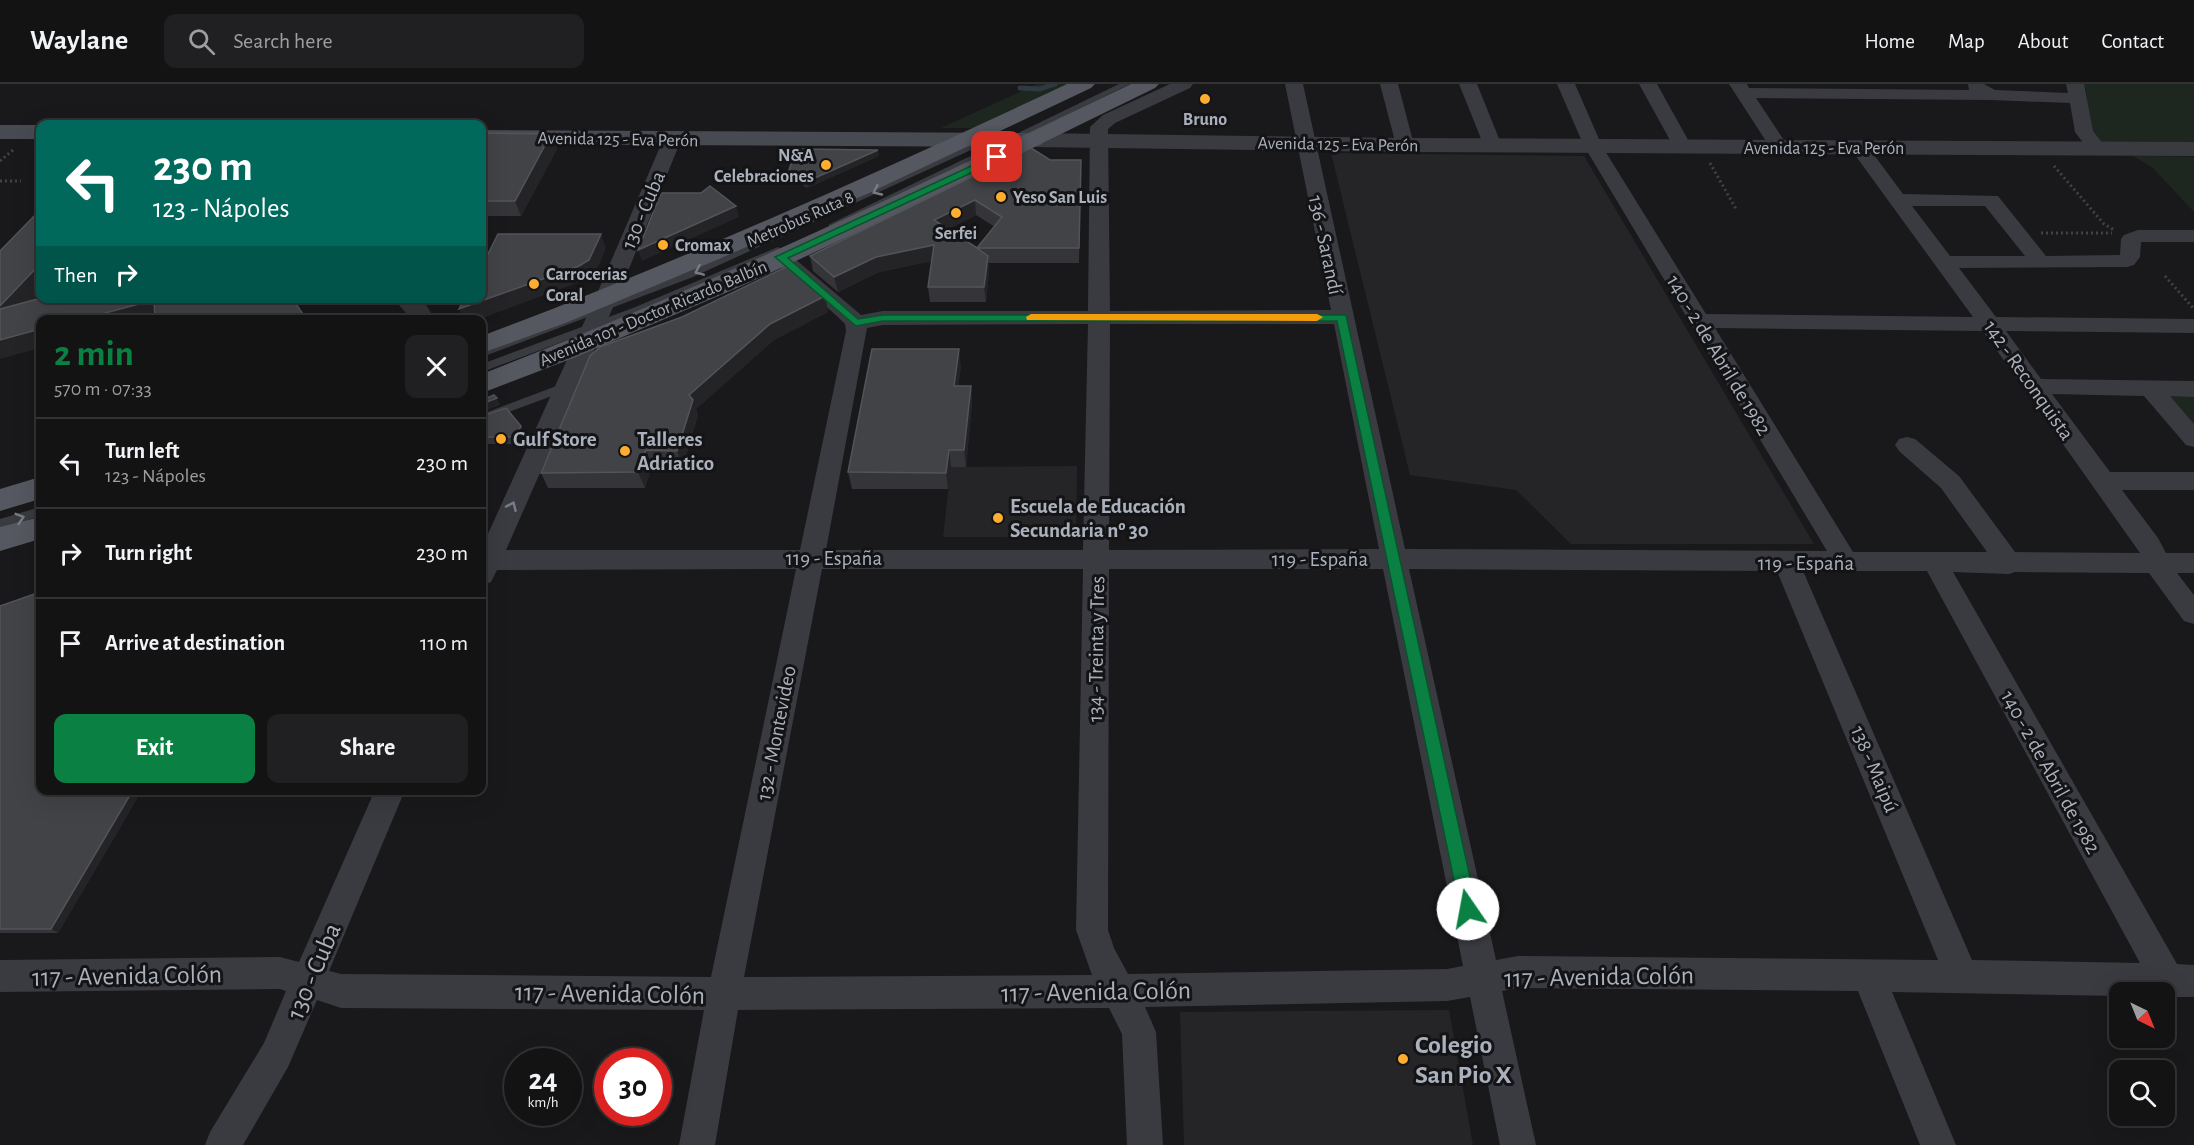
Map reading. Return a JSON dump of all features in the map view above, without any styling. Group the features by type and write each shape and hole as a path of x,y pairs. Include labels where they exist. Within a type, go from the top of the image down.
{"main road":[{"name":"Avenida 101 - Doctor Ricardo Balbín","path":"486,382 595,320 808,211 987,140 1084,84"},
{"name":"Avenida 101 - Doctor Ricardo Balbín","path":"486,344 595,320 781,257 1148,84"},
{"path":"0,132 36,132"},
{"name":"Avenida 125 - Eva Perón","path":"486,138 1033,140"},
{"path":"0,500 36,489"},
{"path":"0,538 36,527"}],"street":[{"path":"1100,142 1100,123 1184,84"},
{"name":"136 - Sarandí","path":"1294,84 1308,144 1308,160 1518,1145"},
{"path":"1389,84 1405,146"},
{"path":"1468,84 1493,146"},
{"name":"140 - 2 de Abril de 1982","path":"1566,84 1593,146 1847,563"},
{"path":"1648,84 1692,147"},
{"path":"1971,84 1991,95"},
{"path":"1741,88 1917,90 2051,96 2077,92 2084,132 2098,149"},
{"path":"1741,88 1780,148"},
{"name":"130 - Cuba","path":"486,561 567,386 672,140"},
{"name":"Avenida 125 - Eva Perón","path":"1033,140 1405,146 2194,150"},
{"name":"134 - Treinta y Tres","path":"1100,142 1092,930 1099,953 1116,991 1139,1032 1145,1145"},
{"name":"142 - Reconquista","path":"1859,148 2149,545 2162,573 2194,614"},
{"path":"1897,200 1991,200 2041,263"},
{"path":"1943,262 2127,261 2130,257 2129,242 2138,236 2194,236"},
{"path":"781,257 856,323 883,318 1342,317"},
{"path":"1698,321 2194,326"},
{"name":"132 - Montevideo","path":"698,1145 724,994 857,331 856,323"},
{"path":"2033,386 2194,389"},
{"path":"2151,389 2194,440"},
{"path":"1907,445 1950,482 2008,564"},
{"path":"2101,481 2194,481"},
{"name":"119 - España","path":"486,565 811,558 2194,564"},
{"name":"138 - Maipú","path":"1787,562 1962,976"},
{"name":"140 - 2 de Abril de 1982","path":"1935,563 2181,981"},
{"name":"130 - Cuba","path":"223,1145 276,1055 388,795"},
{"name":"117 - Avenida Colón","path":"0,976 280,973 340,991 724,994 1116,991 1447,985 1518,972 1962,976 2181,981"},
{"path":"1869,976 1938,1145"}],"lane":[{"name":"Metrobus Ruta 8","path":"486,366 595,320 777,250 987,140 1106,84"},
{"name":"Metrobus Ruta 8","path":"987,140 1126,84"},
{"name":"Metrobus Ruta 8","path":"486,353 595,320"},
{"path":"486,416 567,386"},
{"path":"0,508 36,497"},
{"path":"0,524 36,513"}],"path":[{"path":"1692,147 1737,209"},
{"path":"2017,233 2118,232 2104,224 2040,149"},
{"path":"0,181 21,181"},
{"path":"2165,276 2194,308"}],"shaded area":[{"path":"1037,84 1069,84 975,128 941,128"},
{"path":"2079,84 2194,84 2194,145 2103,144 2089,133 2086,89"},
{"path":"1331,153 1584,156 1814,544 1571,544 1516,490 1410,475"},
{"path":"2133,156 2194,157 2194,212 2153,168"},
{"path":"2151,389 2194,389 2194,439"},
{"path":"1077,466 1076,537 943,537 951,467"},
{"path":"1449,1010 1473,1145 1184,1145 1180,1012"}],"building":[{"path":"486,133 551,134 515,201 486,201"},
{"path":"1031,148 1050,160 1081,160 1079,248 977,248 988,256 984,287 928,287 934,245 876,257 834,277 810,256","holes":["975,200 1002,217 977,248 934,220"]},
{"name":"N&A Celebraciones","path":"796,149 878,150 806,182 789,170"},
{"path":"710,186 736,206 638,250 661,193 701,193"},
{"path":"36,214 36,268 0,306 0,251"},
{"path":"498,234 601,234 589,260 579,266 486,299 486,258"},
{"path":"790,265 825,296 770,324 689,395 693,400 677,451 646,450 638,472 541,473 590,356 600,347 682,317"},
{"path":"36,299 36,303 143,303 98,315 36,315 36,330 0,340 0,309"},
{"path":"154,303 295,303 304,315 155,315"},
{"path":"462,303 476,303 459,309"},
{"path":"872,349 959,349 954,386 971,386 964,450 949,450 946,473 848,472"},
{"path":"494,395 497,398 486,402 486,398"},
{"path":"506,408 521,426 516,437 486,437 486,415"},
{"path":"36,593 36,795 130,795 51,929 0,929 0,606"}],"waterway":[{"path":"1020,88 1040,89 1055,84"}],"slow traffic":[{"path":"1031,317 1317,317"}],"place":[{"name":"Bruno","path":"1205,99"},
{"name":"N&A Celebraciones","path":"826,165"},
{"name":"Yeso San Luis","path":"1001,197"},
{"name":"Serfei","path":"956,213"},
{"name":"Cromax","path":"663,245"},
{"name":"Carrocerias Coral","path":"534,284"},
{"name":"Gulf Store","path":"501,439"},
{"name":"Talleres Adriatico","path":"625,451"},
{"name":"Escuela de Educación Secundaria nº 30","path":"998,518"},
{"name":"Colegio San Pio X","path":"1403,1059"}],"route":[{"path":"997,157 781,257 856,323 883,318 1342,317 1468,909"}]}
